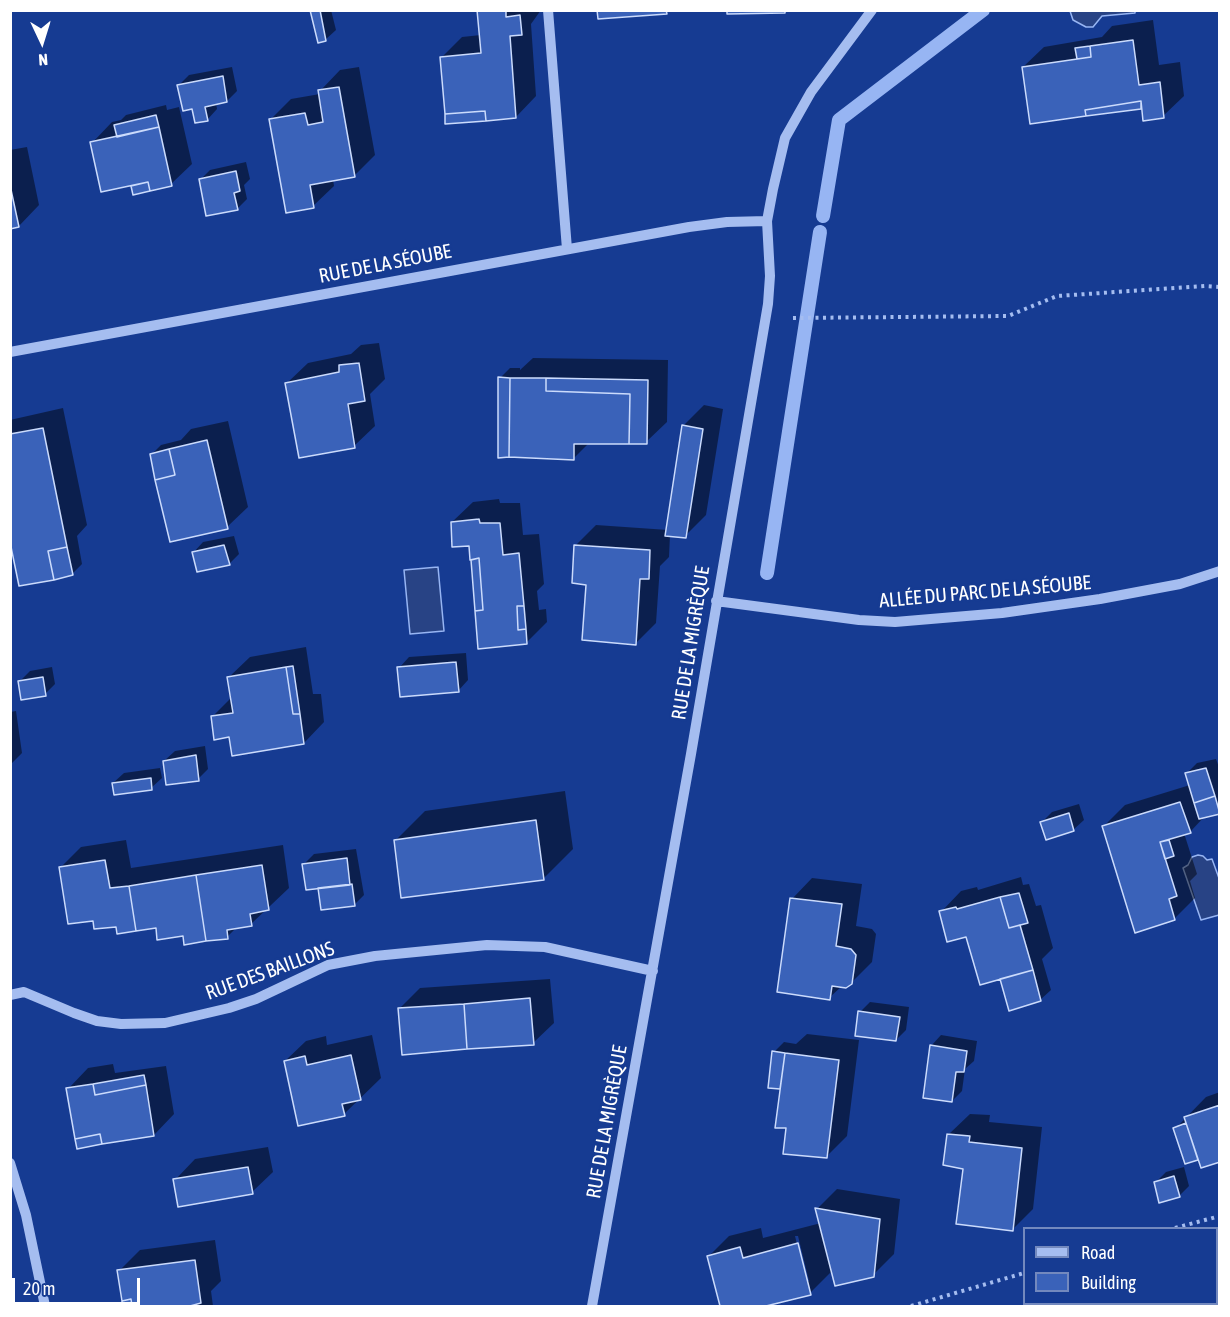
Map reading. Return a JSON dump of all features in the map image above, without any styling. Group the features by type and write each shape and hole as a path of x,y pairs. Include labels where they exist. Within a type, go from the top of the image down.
{"street":[{"path":"548,10 567,249"},
{"name":"RUE DE LA MIGRÈQUE","path":"592,1306 653,970 765,318 770,276 767,221 785,138 811,92 872,10"},
{"name":"RUE DE LA SÉOUBE","path":"10,352 689,226 767,221"},
{"name":"ALLÉE DU PARC DE LA SÉOUBE","path":"716,601 859,620 895,622 1002,613 1100,599 1180,584 1220,572"},
{"name":"RUE DES BAILLONS","path":"10,995 24,992 97,1021 120,1024 165,1023 229,1008 256,999 328,965 375,956 487,945 545,947 653,970"},
{"path":"10,1163 26,1215 45,1306"}],"path":[{"path":"765,318 1008,316 1057,296 1205,285 1220,287"},
{"path":"1179,1227 1220,1216"},
{"path":"911,1306 1023,1273"}],"water":[{"path":"1135,10 1135,13 1102,16 1093,27 1086,27 1073,20 1070,11"},
{"path":"438,567 444,631 410,634 404,570"},
{"path":"1198,855 1207,860 1212,859 1220,881 1219,915 1201,920 1183,868 1188,865 1192,857"}],"building":[{"path":"310,10 320,10 326,41 318,43"},
{"path":"477,10 506,10 506,17 520,15 522,35 510,36 516,118 486,121 485,111 445,114 440,57 481,53"},
{"path":"597,10 666,10 667,14 598,19"},
{"path":"727,10 785,10 785,13 727,14"},
{"path":"1133,40 1139,85 1160,82 1164,118 1143,121 1141,101 1085,110 1086,116 1030,124 1022,67 1091,57 1090,46"},
{"path":"1090,46 1091,57 1077,59 1075,48"},
{"path":"223,76 227,102 205,107 208,121 195,123 192,109 183,111 177,85"},
{"path":"339,87 355,177 310,185 314,208 286,213 269,119 305,113 308,125 323,122 318,90"},
{"path":"1141,101 1141,109 1086,116 1085,110"},
{"path":"485,111 486,121 445,124 445,114"},
{"path":"156,115 159,127 117,137 114,125"},
{"path":"159,127 172,186 150,191 148,182 101,192 90,142"},
{"path":"236,171 240,191 234,193 238,210 206,216 199,179"},
{"path":"148,182 150,191 133,195 131,186"},
{"path":"10,185 19,227 10,229"},
{"path":"359,363 365,401 348,404 355,448 299,458 285,383 339,372 339,365"},
{"path":"498,377 510,378 509,457 498,458"},
{"path":"510,378 546,378 546,391 630,394 629,444 574,444 574,460 509,457"},
{"path":"546,378 648,380 647,444 629,444 630,394 546,391"},
{"path":"682,425 703,429 686,538 665,536"},
{"path":"43,428 67,547 48,551 54,580 19,586 10,542 10,434"},
{"path":"207,440 228,529 170,542 155,480 175,475 169,449"},
{"path":"169,449 175,475 155,480 150,454"},
{"path":"479,519 480,523 500,523 503,555 519,553 524,606 517,606 518,630 526,629 527,644 478,649 475,611 483,610 479,558 470,560 469,546 452,547 451,522"},
{"path":"224,545 230,565 197,572 192,552"},
{"path":"574,545 650,550 649,579 640,579 636,645 582,640 586,585 572,583"},
{"path":"67,547 73,575 54,580 48,551"},
{"path":"479,558 483,610 475,611 471,560"},
{"path":"517,606 524,606 526,629 518,630"},
{"path":"456,662 459,692 400,697 397,667"},
{"path":"293,666 300,714 293,714 286,667"},
{"path":"286,667 293,714 300,714 304,744 232,756 229,737 214,740 211,716 233,713 227,677"},
{"path":"43,677 46,696 21,700 18,681"},
{"path":"196,755 199,781 166,785 163,761"},
{"path":"1206,768 1215,796 1194,803 1185,773"},
{"path":"151,778 152,790 114,795 112,783"},
{"path":"1215,796 1220,814 1199,819 1194,803"},
{"path":"1180,802 1191,833 1160,842 1177,896 1169,899 1175,920 1135,933 1102,826"},
{"path":"1069,813 1074,831 1046,840 1040,822"},
{"path":"536,820 544,880 401,898 394,840"},
{"path":"1169,840 1174,856 1165,859 1160,842"},
{"path":"347,858 350,885 306,890 302,864"},
{"path":"105,860 110,888 129,886 136,931 117,934 116,927 94,929 93,921 68,924 59,867"},
{"path":"262,865 269,910 250,914 252,926 227,930 228,939 206,941 196,875"},
{"path":"196,875 206,941 184,945 183,936 157,940 156,928 136,931 129,886"},
{"path":"352,884 355,906 321,910 318,888"},
{"path":"1019,893 1028,923 1009,928 1000,897"},
{"path":"1000,897 1009,928 1020,925 1033,970 980,985 966,937 947,942 939,911 956,907 957,909"},
{"path":"790,898 842,904 836,946 851,949 856,955 852,984 846,988 832,986 830,1000 777,992"},
{"path":"1033,970 1041,1001 1009,1011 1000,979"},
{"path":"530,998 534,1045 467,1049 464,1004"},
{"path":"464,1004 467,1049 402,1055 398,1008"},
{"path":"858,1011 900,1017 896,1041 855,1036"},
{"path":"930,1045 967,1051 964,1072 956,1072 952,1102 923,1098"},
{"path":"772,1051 785,1053 780,1089 768,1088"},
{"path":"785,1053 839,1060 827,1158 783,1154 786,1128 775,1128"},
{"path":"351,1055 361,1100 342,1104 345,1116 298,1126 284,1061 305,1056 307,1065"},
{"path":"144,1075 146,1085 95,1095 93,1084"},
{"path":"93,1084 95,1095 146,1085 154,1136 102,1144 100,1134 75,1139 66,1088"},
{"path":"1220,1105 1220,1162 1201,1168 1184,1117"},
{"path":"1186,1123 1198,1160 1185,1164 1173,1128"},
{"path":"100,1134 102,1144 77,1149 75,1139"},
{"path":"947,1134 970,1136 969,1142 1022,1148 1013,1231 956,1224 963,1169 943,1165"},
{"path":"248,1167 253,1194 178,1207 173,1179"},
{"path":"1174,1176 1180,1197 1159,1203 1154,1182"},
{"path":"815,1208 880,1219 874,1277 835,1286"},
{"path":"798,1243 811,1295 766,1306 720,1306 707,1256 740,1247 743,1258"},
{"path":"195,1260 201,1303 190,1306 132,1306 131,1299 122,1301 117,1270"},
{"path":"131,1299 132,1306 122,1306 122,1301"}],"waterway":[{"path":"823,216 839,120 983,10"},
{"path":"767,573 820,232"}]}
